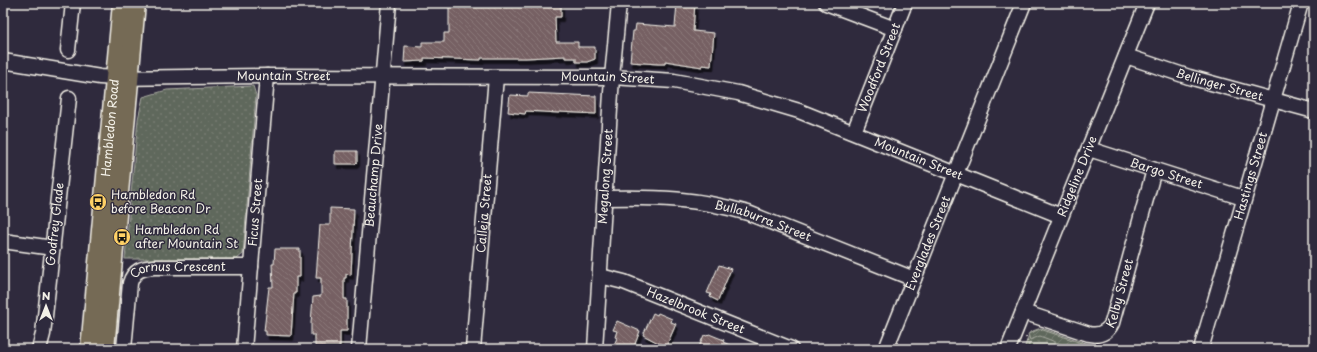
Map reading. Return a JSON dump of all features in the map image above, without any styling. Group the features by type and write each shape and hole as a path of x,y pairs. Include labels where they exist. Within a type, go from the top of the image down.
{"main road":[{"name":"Hambledon Road","path":"105,349 122,78 122,3"},
{"name":"Hambledon Road","path":"90,349 122,78 136,3"}],"street":[{"path":"68,50 73,3"},
{"name":"Beauchamp Drive","path":"359,349 390,3"},
{"name":"Megalong Street","path":"595,349 612,77 619,3"},
{"path":"826,3 895,29"},
{"name":"Woodford Street","path":"854,132 905,3"},
{"name":"Everglades Street","path":"886,349 1024,3"},
{"name":"Ridgeline Drive","path":"1008,349 1147,3"},
{"name":"Hastings Street","path":"1201,349 1243,198 1301,3"},
{"name":"Bellinger Street","path":"1126,56 1189,77 1314,111"},
{"name":"Mountain Street","path":"3,61 100,77 122,78 267,76 612,77 674,81 738,93 800,111 1061,216"},
{"name":"Ficus Street","path":"244,349 267,76"},
{"name":"Calleja Street","path":"473,349 496,77"},
{"name":"Godfrey Glade","path":"39,349 43,334 69,98"},
{"name":"Bargo Street","path":"1089,149 1243,198"},
{"name":"Kelby Street","path":"1023,312 1089,334 1098,335 1108,329 1112,323 1154,170"},
{"name":"Bullaburra Street","path":"605,198 672,198 726,206 748,213 914,279"},
{"path":"3,241 53,248"},
{"name":"Cornus Crescent","path":"124,349 130,283 132,277 140,269 154,267 251,267"},
{"name":"Hazelbrook Street","path":"600,276 624,282 791,349"}],"path":[{"path":"1026,336 1030,349"}],"shaded area":[{"path":"253,86 256,95 243,254 237,259 125,259 138,119 143,97 167,90"},
{"path":"1041,328 1104,349 1024,349 1030,332"},
{"path":"1040,329 1099,349 1073,349 1040,336 1030,340 1028,334"}],"building":[{"path":"449,3 561,3 561,17 555,17 556,42 578,42 578,47 595,47 595,59 587,62 576,62 576,58 565,58 565,56 481,58 481,60 424,58 424,61 404,62 405,46 422,47 422,42 444,42 444,33 449,33"},
{"path":"677,3 695,3 693,31 714,33 711,66 702,65 702,67 665,61 665,64 630,62 633,31 635,31 636,24 675,27"},
{"path":"528,93 596,96 596,114 526,111 525,114 508,112 510,95 528,96"},
{"path":"335,151 357,151 357,162 355,164 335,164"},
{"path":"330,208 354,209 351,275 346,274 346,278 344,278 344,299 347,299 347,331 340,331 340,346 315,346 315,335 311,335 311,323 313,297 321,296 321,278 316,278 320,225 330,225"},
{"path":"275,249 300,249 300,277 296,277 296,293 294,293 291,336 266,335 266,331 264,331 269,287 273,287 272,264 274,264"},
{"path":"719,265 731,269 718,301 710,297 711,294 707,293"},
{"path":"653,313 657,315 658,313 672,319 671,322 676,324 666,347 643,335"},
{"path":"617,321 640,331 633,349 617,349 613,347 617,338 615,337 617,331 613,330"},
{"path":"709,334 724,340 723,342 738,349 698,349 704,335 707,336"}],"place":[{"name":"Hambledon Rd before Beacon Dr","path":"98,202"},
{"name":"Hambledon Rd after Mountain St","path":"122,237"}]}
